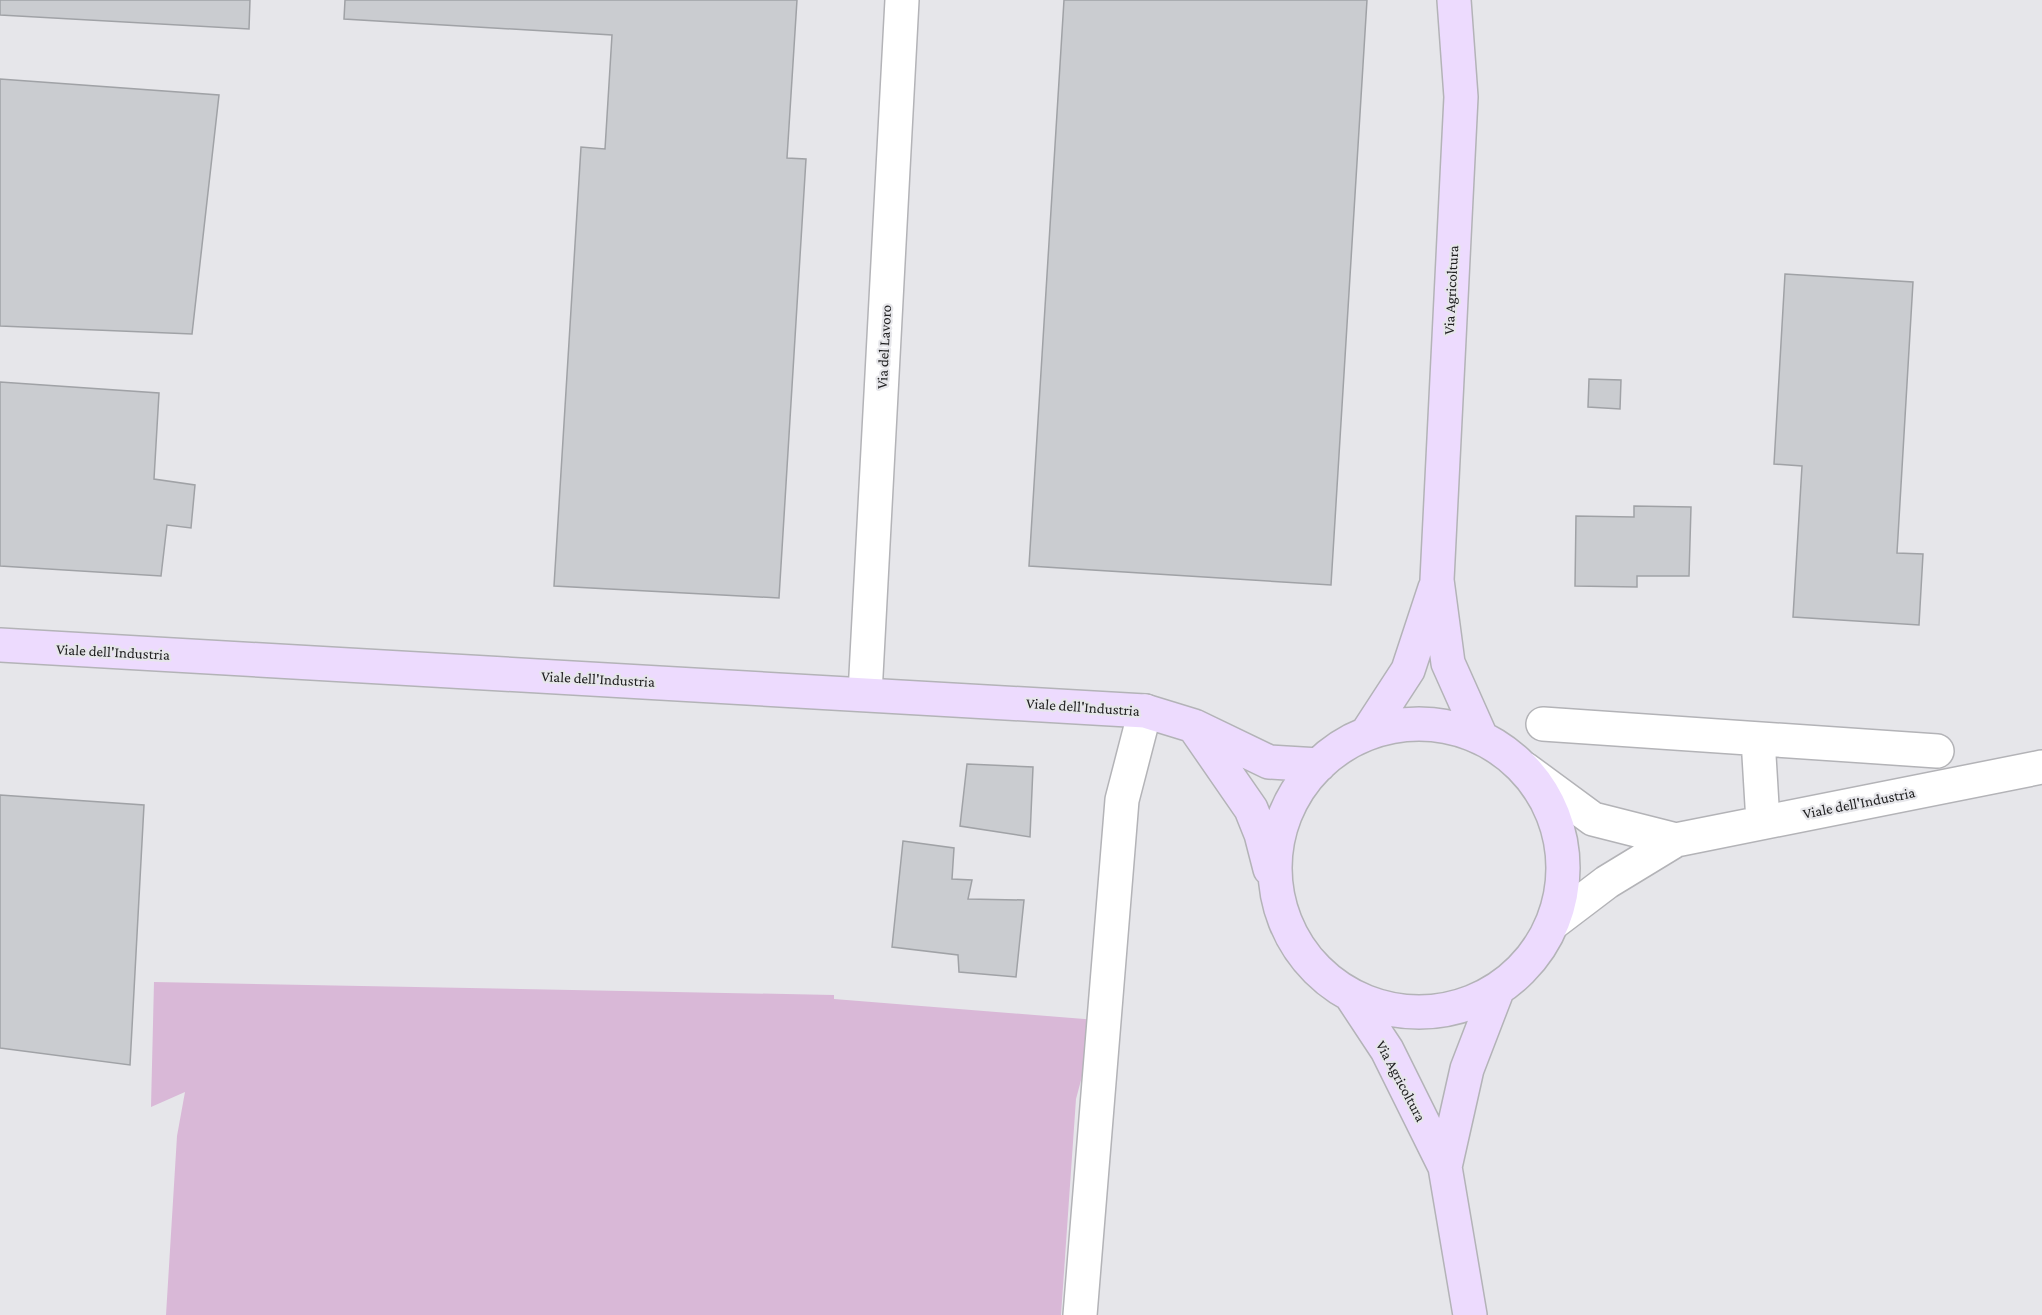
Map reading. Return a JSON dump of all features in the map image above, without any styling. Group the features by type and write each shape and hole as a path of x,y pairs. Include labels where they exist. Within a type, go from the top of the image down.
{"main road":[{"name":"Via Agricoltura","path":"1454,0 1461,98 1437,580 1448,663 1481,737"},
{"name":"Via Agricoltura","path":"1367,733 1408,670 1437,580"},
{"name":"Viale dell'Industria","path":"0,645 1145,711 1194,726 1269,762 1319,765"},
{"name":"Viale dell'Industria","path":"1194,726 1251,809 1261,834 1282,916 1298,949 1322,977 1352,997 1388,1010 1426,1014 1463,1007 1497,991 1531,961 1553,923 1563,883 1562,842 1549,803 1525,769 1505,751 1481,737 1444,726 1405,724 1367,733 1341,747 1319,765 1294,797 1278,835 1275,876 1282,916"},
{"name":"Via Agricoltura","path":"1445,1167 1467,1069 1497,991"},
{"name":"Via Agricoltura","path":"1352,997 1387,1050 1445,1167 1470,1315"}],"street":[{"name":"Via del Lavoro","path":"865,694 902,0"},
{"path":"1080,1315 1122,800 1145,711"},
{"path":"1543,724 1937,751"},
{"path":"1758,739 1763,822"},
{"name":"Viale dell'Industria","path":"1553,923 1607,882 1676,840 2042,767"},
{"name":"Viale dell'Industria","path":"1525,769 1593,819 1676,840"}],"shaded area":[{"path":"154,982 834,995 834,999 1097,1020 1076,1099 1061,1315 166,1315 177,1136 185,1092 151,1107"}],"building":[{"path":"0,0 250,0 249,29 0,15"},
{"path":"345,0 797,0 787,158 806,159 779,598 554,586 581,147 605,149 612,35 344,19"},
{"path":"1064,0 1367,0 1331,585 1029,566"},
{"path":"0,79 219,95 192,334 0,326"},
{"path":"1785,274 1913,282 1897,553 1923,554 1919,625 1793,617 1802,466 1774,464"},
{"path":"1589,379 1621,380 1620,409 1588,407"},
{"path":"0,382 159,393 154,479 195,485 191,528 167,525 161,576 0,566"},
{"path":"1634,506 1691,507 1689,576 1637,576 1637,587 1575,586 1576,516 1634,517"},
{"path":"967,764 1033,767 1030,837 960,826"},
{"path":"0,795 144,805 130,1065 0,1048"},
{"path":"903,841 954,848 952,879 972,880 968,899 1024,900 1016,977 959,972 958,955 892,947"}]}
